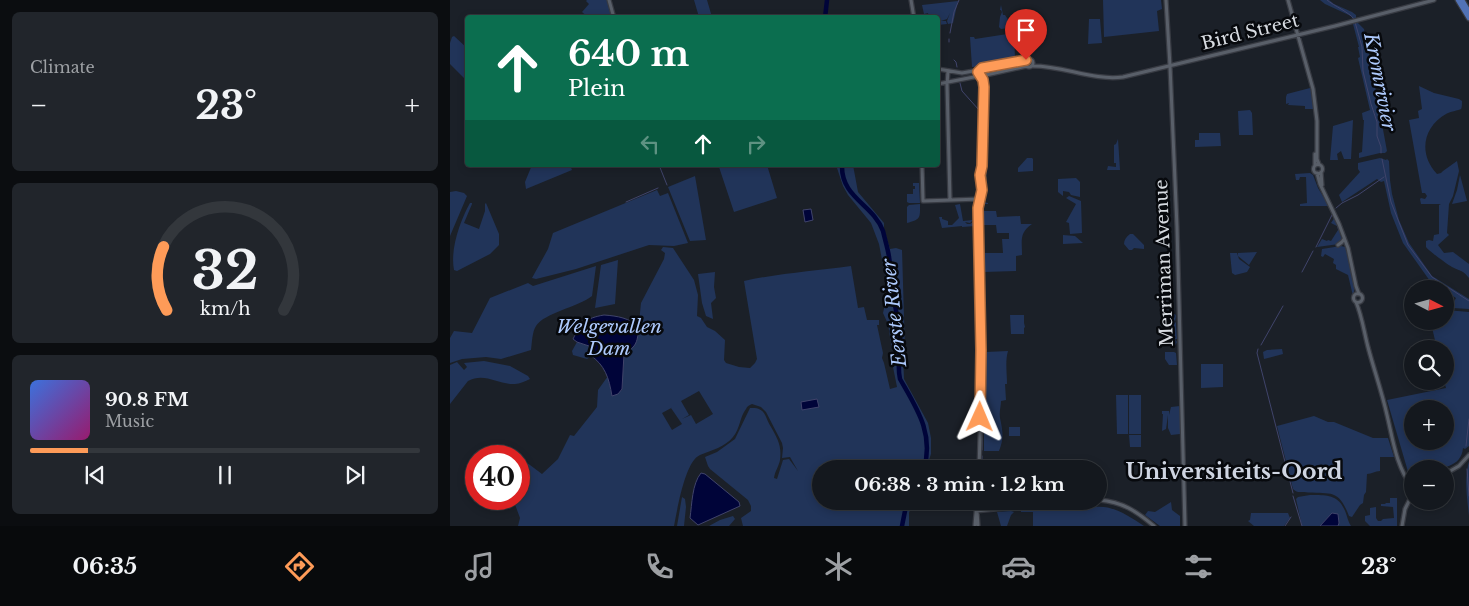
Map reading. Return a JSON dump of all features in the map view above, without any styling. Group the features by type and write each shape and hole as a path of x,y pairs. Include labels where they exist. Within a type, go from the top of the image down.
{"main road":[{"path":"1458,0 1469,18"},
{"path":"1462,0 1469,12"}],"street":[{"path":"609,0 613,15"},
{"path":"911,0 914,15"},
{"name":"Merriman Avenue","path":"1166,0 1177,227 1185,526"},
{"path":"1288,0 1313,89 1317,126 1317,164 1313,170 1319,173"},
{"name":"Bird Street","path":"1032,64 1101,77 1118,78 1434,0"},
{"path":"940,69 962,73 1030,59 1032,64 986,76 940,84"},
{"path":"1026,60 1026,66"},
{"path":"979,460 982,373 978,208 982,184 984,87 987,72 984,69"},
{"path":"979,70 978,74 983,80 984,87"},
{"path":"948,71 950,200"},
{"path":"1317,164 1322,168 1319,173 1322,185 1345,238 1356,286 1357,294 1354,299 1360,314 1385,404 1399,465 1404,474"},
{"path":"922,167 923,201 980,199"},
{"path":"1338,245 1345,238"},
{"path":"1357,294 1363,298 1360,314"},
{"path":"1356,302 1361,302"},
{"path":"1454,469 1469,455"},
{"path":"1107,501 1130,508 1154,526"},
{"path":"976,526 977,511 987,510"},
{"path":"1402,526 1405,510"}],"shaded area":[{"path":"607,0 611,15 585,15 582,12 589,4 586,1"},
{"path":"694,0 707,0 711,15 698,15"},
{"path":"1103,0 1161,0 1162,9 1157,11 1159,31 1104,37"},
{"path":"1320,0 1329,0 1352,12 1356,15 1356,18 1353,19 1351,16"},
{"path":"958,1 953,23 948,24 947,21 950,13 947,19 941,21 946,21 947,24 940,25 940,15 924,14 922,5"},
{"path":"1001,5 1003,15 1011,24 1009,28 1001,29 999,27 1002,12 1000,10"},
{"path":"1089,19 1100,19 1102,43 1088,44"},
{"path":"1357,22 1364,29 1387,151 1359,158 1359,153 1362,152 1364,120 1362,113 1370,110 1358,58 1360,57 1359,47 1353,24"},
{"path":"1014,33 1015,58 991,62 988,66 972,67 970,37 975,39"},
{"path":"454,36 465,46 465,78 450,64 450,43"},
{"path":"1419,86 1434,93 1462,101 1461,109 1446,114 1432,126 1428,133 1425,150 1431,166 1437,174 1457,161 1459,171 1453,196 1449,204 1447,233 1449,235 1438,245 1444,253 1453,252 1469,264 1469,278 1426,247 1426,241 1433,241 1434,235 1439,234 1439,205 1441,204 1421,204 1420,199 1425,199 1427,196 1425,193 1422,193 1409,120 1419,118 1418,111 1422,109"},
{"path":"1310,88 1314,109 1305,109 1305,106 1286,104 1287,94"},
{"path":"1250,110 1252,113 1253,135 1239,135 1238,111"},
{"path":"1353,120 1351,159 1344,159 1341,151 1337,154 1338,160 1330,160 1333,126"},
{"path":"1199,133 1220,133 1221,146 1195,147 1195,140 1199,140"},
{"path":"1118,139 1120,170 1107,170 1108,166 1116,167 1116,163 1114,163 1114,145"},
{"path":"1027,158 1033,159 1033,171 1018,172 1018,168"},
{"path":"1380,158 1389,161 1392,194 1399,220 1409,243 1432,276 1438,280 1429,280 1403,243 1391,213 1384,181 1381,182 1377,179 1342,202 1339,195 1360,172 1358,163"},
{"path":"531,167 571,167 572,170 526,189 525,182"},
{"path":"719,167 768,167 777,198 734,212"},
{"path":"837,167 853,167 858,192 884,223 890,249 902,250 905,350 896,352 892,350 888,324 883,313 888,291 879,244 871,223 843,186"},
{"path":"1310,173 1313,175 1318,188 1329,206 1300,206 1300,204 1307,203 1306,177 1300,177 1299,180 1296,180 1295,174"},
{"path":"1460,175 1467,201 1452,204 1457,190"},
{"path":"695,176 706,240 690,241 668,187"},
{"path":"1076,178 1080,182 1080,197 1063,191 1063,196 1058,192 1058,179"},
{"path":"913,183 919,183 920,203 907,202 907,194 913,194 913,189 915,189"},
{"path":"657,190 660,196 668,193 688,243 674,246 649,245 576,269 536,279 532,278 548,249 553,233"},
{"path":"456,191 467,196 450,236 450,192"},
{"path":"1069,196 1081,201 1082,233 1070,234 1069,223 1066,222 1076,204 1066,198"},
{"path":"983,202 988,204 983,204 983,211 996,211 997,217 1020,216 1021,224 1032,224 1023,234 1022,255 1016,256 1016,271 983,272 983,253 1003,253 1002,239 1009,239 1009,233 997,233 996,225 981,225 981,206"},
{"path":"470,203 472,204 464,223 479,229 486,203 499,234 499,245 490,254 457,271 454,270 453,253 459,227"},
{"path":"920,204 919,217 907,223 907,207"},
{"path":"960,204 963,221 973,220 970,223 965,222 970,224 976,217 976,226 942,228 939,217 948,221 948,225 952,225 959,218 955,205"},
{"path":"1335,217 1342,240 1339,244 1317,247 1322,239 1331,241 1338,230 1337,226 1331,223"},
{"path":"1130,234 1133,234 1144,245 1144,249 1134,248 1129,250 1124,241"},
{"path":"1063,235 1075,236 1083,243 1063,244"},
{"path":"663,247 673,248 694,280 698,295 697,316 701,318 707,327 725,340 724,360 726,363 750,368 757,359 744,281 851,266 858,308 864,307 867,320 879,320 879,325 877,325 883,353 882,358 890,389 897,387 893,367 894,355 903,354 904,379 928,423 931,438 931,454 929,460 812,460 812,510 910,510 909,526 743,526 741,518 751,511 748,500 710,469 705,457 717,452 735,439 750,408 759,409 764,413 778,442 780,460 774,478 777,479 783,460 789,459 798,471 790,457 782,458 782,443 766,412 761,407 752,404 744,412 735,434 730,440 695,459 682,487 674,526 518,526 520,518 517,510 530,510 530,465 542,474 558,459 570,435 574,436 597,407 598,390 608,376 612,395 622,390 624,354 632,348 638,333 641,303 664,259 665,253 661,250","holes":["699,391 713,414 696,424 691,415 682,419 689,415 681,401","671,408 682,424 672,430 662,413"]},
{"path":"1345,247 1351,264 1354,279 1353,296 1348,275 1336,269 1336,265 1333,263 1334,259 1325,254 1323,257 1321,256 1322,249"},
{"path":"1257,252 1249,265 1238,256 1238,253"},
{"path":"1230,253 1237,253 1239,259 1250,267 1247,272 1235,275 1232,273"},
{"path":"618,260 615,304 595,308 601,265"},
{"path":"596,266 592,296 540,321 534,331 531,350 501,359 486,357 462,359 450,363 450,338 454,331 472,333 490,298 528,283 533,286"},
{"path":"715,272 714,287 716,298 711,303 713,319 706,316 698,274"},
{"path":"1454,290 1469,299 1469,309 1454,308 1456,298 1454,297"},
{"path":"1454,311 1469,312 1469,446 1465,449 1463,448 1461,456 1454,463 1454,460 1405,460 1387,400 1436,390 1454,390 1454,340 1435,340 1433,330 1454,330"},
{"path":"1172,314 1176,316 1177,339 1175,339 1177,342 1175,346 1173,345 1174,329"},
{"path":"1010,315 1024,315 1024,334 1011,334"},
{"path":"577,342 589,346 591,356 587,359 573,355 572,351"},
{"path":"1282,349 1283,354 1264,359 1263,352"},
{"path":"1008,351 1006,363 1007,384 1005,384 1006,400 1001,401 1000,411 1002,442 999,451 984,451 984,355 986,352"},
{"path":"1165,352 1176,353 1177,365 1169,365 1165,359"},
{"path":"484,361 510,366 530,379 521,383 509,384 486,378 474,379 468,381 450,404 450,365 457,362 464,370 467,367 464,363"},
{"path":"1201,364 1223,364 1223,387 1201,388"},
{"path":"1116,395 1128,395 1128,434 1117,434"},
{"path":"1129,395 1141,395 1141,434 1129,434"},
{"path":"1180,406 1180,434 1171,435 1168,428 1168,415 1166,429 1162,431 1162,411 1169,411 1169,415 1171,407"},
{"path":"1314,416 1373,438 1388,438 1394,457 1380,457 1380,471 1367,474 1363,503 1352,517 1349,516 1337,496 1327,493 1298,492 1293,489 1277,426"},
{"path":"1009,427 1020,427 1020,436 1009,436"},
{"path":"1129,435 1141,435 1141,447 1130,447"},
{"path":"1469,461 1469,516 1466,481"},
{"path":"1310,495 1329,496 1337,500 1344,509 1351,526 1338,526 1338,514 1332,513 1320,526 1302,526 1296,499"},
{"path":"682,497 685,499 686,507 684,526 677,526"},
{"path":"1390,498 1397,498 1397,526 1370,526 1365,521 1365,516 1370,515 1370,508 1376,507 1376,518 1378,521 1394,518 1393,507 1381,506 1381,504 1390,503"},
{"path":"1171,502 1172,510 1180,516 1180,526 1160,526 1145,515 1148,511 1155,512"},
{"path":"1107,508 1121,512 1144,526 1033,526 1033,512 1021,512 1021,510 1107,510"},
{"path":"997,512 1014,512 1007,526 1001,526"},
{"path":"1251,513 1288,513 1290,518 1284,526 1254,526 1248,521 1250,520"},
{"path":"733,516 735,519 729,526 709,526 720,520"}],"water":[{"path":"811,209 813,220 805,222 803,210"},
{"name":"Welgevallen Dam","path":"604,315 623,318 639,327 635,344 624,354 622,389 618,394 612,396 606,372 590,355 589,346 573,339 585,322"},
{"path":"817,399 819,407 802,410 801,402"},
{"path":"701,473 705,474 739,502 740,506 698,525 690,518 694,488"},
{"path":"1332,513 1338,514 1338,526 1320,526"}],"waterway":[{"name":"Eerste River","path":"825,15 827,0"},
{"path":"950,33 954,12 959,0"},
{"name":"Kromrivier","path":"1327,0 1354,19"},
{"name":"Kromrivier","path":"1355,22 1362,47 1363,71 1377,122 1377,136 1381,153"},
{"path":"954,60 957,67"},
{"path":"960,83 962,91 979,110"},
{"path":"987,130 988,121"},
{"path":"987,131 987,141"},
{"path":"987,145 987,150"},
{"name":"Kromrivier","path":"1382,159 1391,202 1408,245 1432,277 1469,301"},
{"path":"986,172 987,161"},
{"path":"660,167 667,185"},
{"name":"Eerste River","path":"842,167 843,176 852,193 872,214 883,231 889,254 891,284 899,328 899,374 922,422 927,444 926,460"},
{"path":"1336,208 1384,177"},
{"path":"984,200 985,182"},
{"path":"626,202 658,188"},
{"path":"980,211 982,272"},
{"path":"1316,247 1332,215"},
{"path":"1302,272 1313,251"},
{"path":"982,278 982,290"},
{"path":"983,295 983,305"},
{"path":"1261,345 1283,306"},
{"path":"983,315 983,324"},
{"path":"983,325 984,344"},
{"path":"1258,349 1257,353 1293,493"},
{"path":"983,367 984,355"},
{"path":"982,450 983,388"},
{"name":"Kromrivier","path":"1466,446 1469,419"},
{"name":"Kromrivier","path":"1467,469 1469,496"},
{"path":"1293,496 1302,526"},
{"name":"Eerste River","path":"902,526 905,510"},
{"path":"1285,526 1291,517"}],"district":[{"name":"Universiteits-Oord","path":"1234,471"}],"route":[{"path":"980,417 982,373 978,208 982,184 980,175 982,166 984,87 983,80 978,75 978,72 982,68 1026,60"}]}
